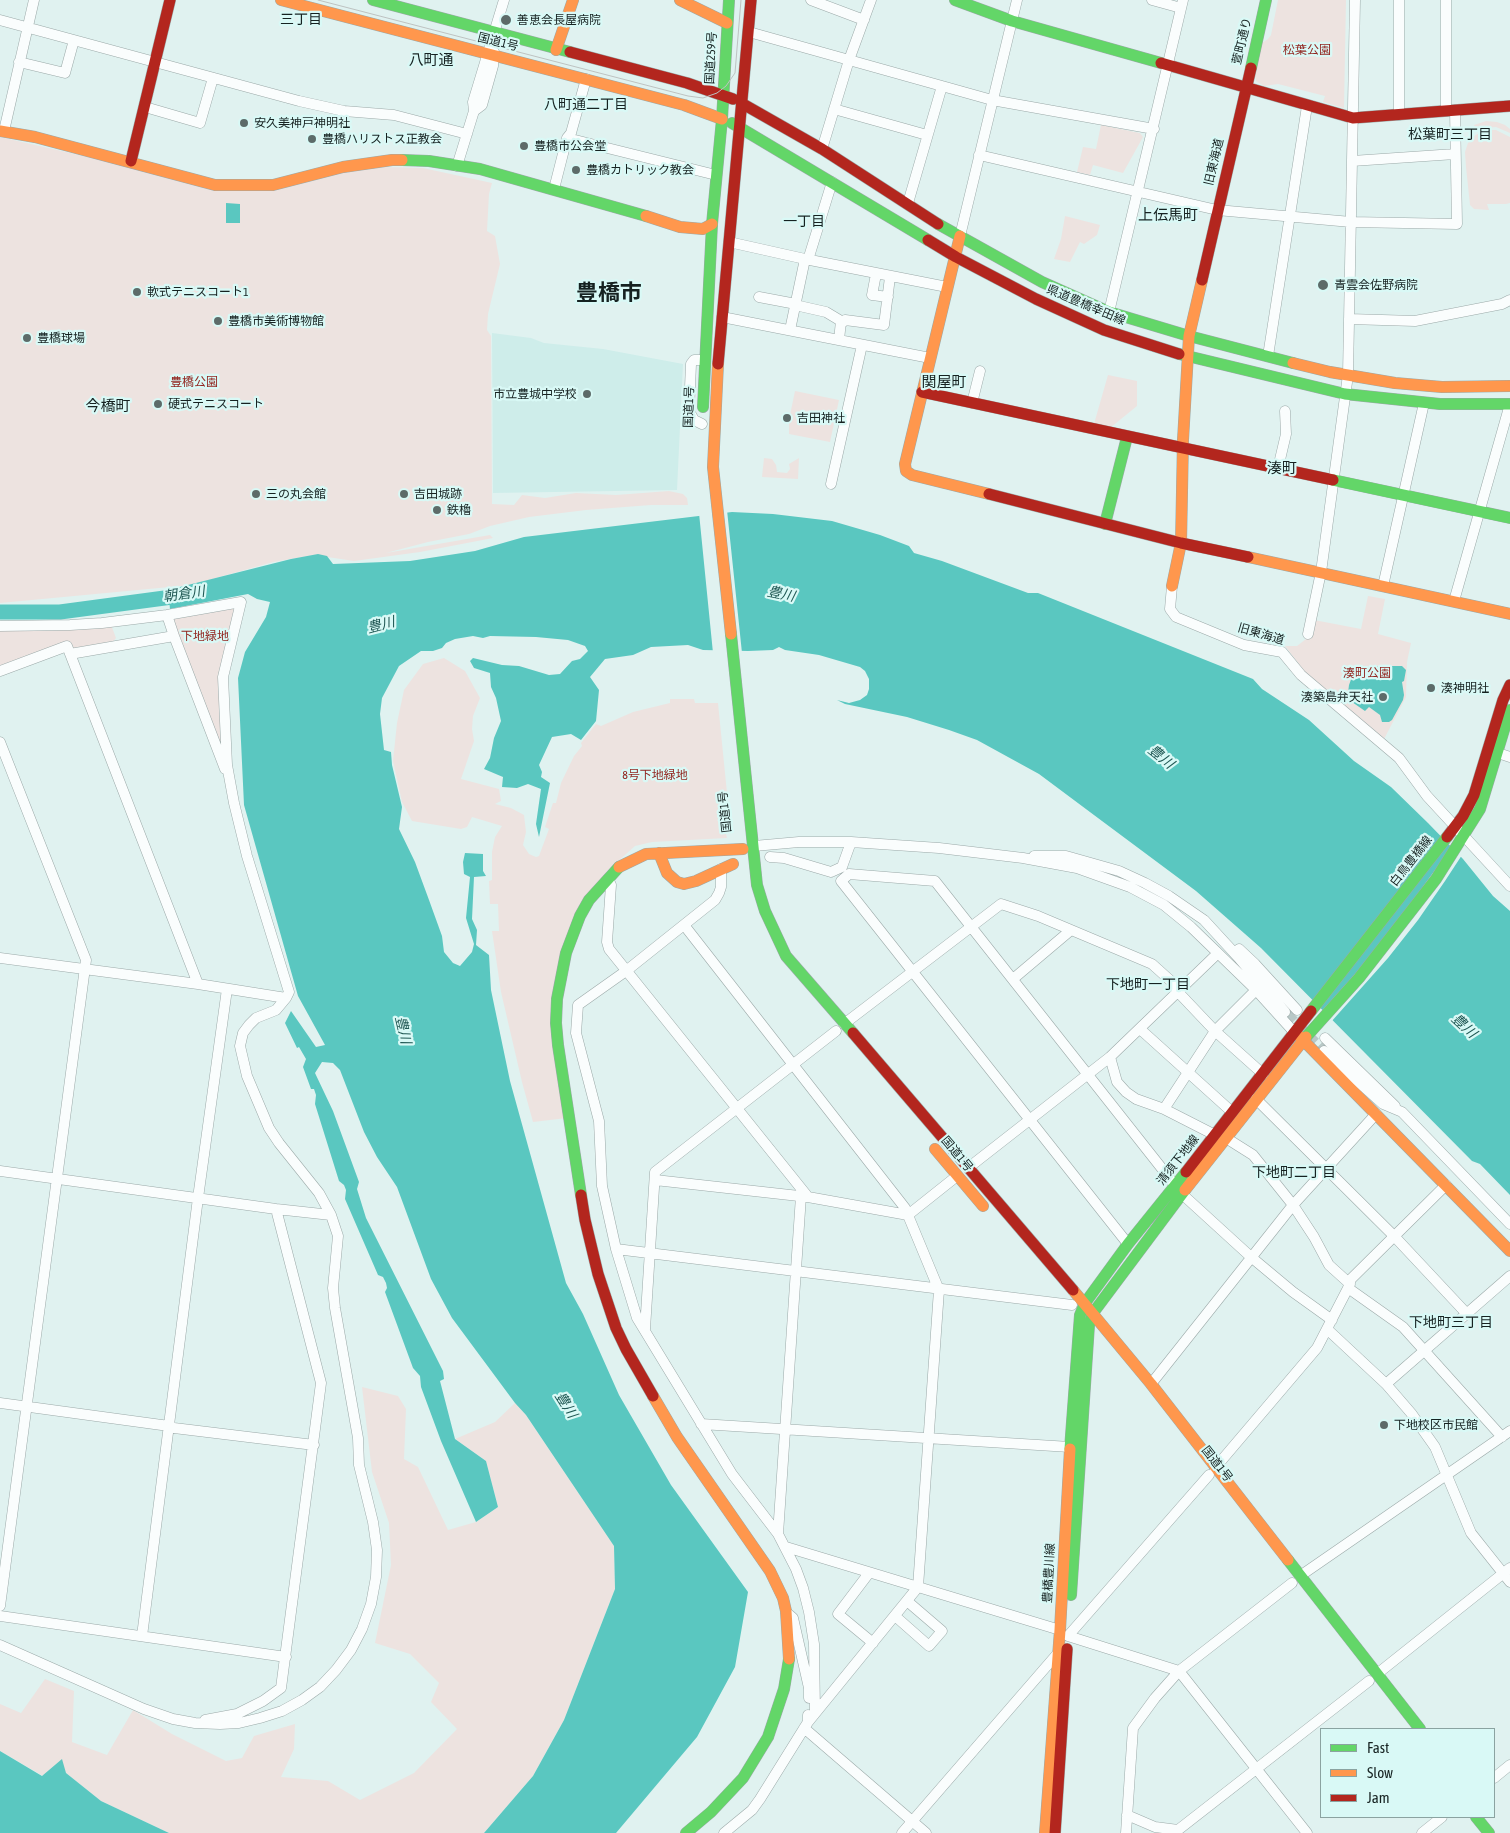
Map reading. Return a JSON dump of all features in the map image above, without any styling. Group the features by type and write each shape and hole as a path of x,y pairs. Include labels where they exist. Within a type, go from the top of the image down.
{"main road":[{"path":"131,161 170,0"},
{"name":"国道1号","path":"281,0 684,105 722,119 712,224 702,429"},
{"name":"国道1号","path":"373,0 686,84 723,95 743,104 739,126 722,317 710,493"},
{"path":"556,50 573,0"},
{"path":"680,0 727,23"},
{"name":"国道259号","path":"722,119 729,0"},
{"path":"743,104 751,0"},
{"path":"955,0 1012,22 1353,118 1510,106"},
{"name":"萱町通り","path":"1245,88 1266,0"},
{"name":"旧東海道","path":"1172,586 1181,543 1186,356 1245,88"},
{"name":"県道豊橋幸田線","path":"743,104 822,149 960,236 1042,282 1110,312 1189,336 1348,375 1395,383 1442,387 1510,386"},
{"name":"県道豊橋幸田線","path":"722,119 739,126 956,257 1036,300 1104,330 1186,356 1345,394 1440,404 1510,404"},
{"path":"2,131 35,137 131,161 215,185 274,185 343,167 392,160 429,161 480,169 554,188 680,227 700,230 712,224"},
{"path":"960,236 904,464 906,471 912,475 1181,543 1510,614"},
{"path":"922,392 1510,518"},
{"path":"1105,524 1127,436"},
{"name":"国道1号","path":"702,452 710,493 748,842 757,885 772,929 786,956 841,1031 968,1168 1085,1303 1151,1384 1212,1472 1373,1677 1419,1728"},
{"name":"白鳥豊橋線","path":"1298,1036 1308,1016 1464,816 1474,795 1503,700 1510,685"},
{"path":"1510,710 1480,809 1464,838 1410,915 1358,978 1318,1023 1298,1036 1510,1251"},
{"path":"686,1833 711,1812 743,1778 768,1737 784,1689 788,1668 789,1651 786,1611 783,1598 770,1571 677,1437 626,1349 609,1308 585,1220 558,1045 556,1023 557,999 560,978 573,933 589,900 621,865 646,854 748,842"},
{"path":"659,853 667,873 677,882 684,884 696,881 732,864"},
{"name":"清須下地線","path":"1220,1136 1232,1112 1263,1074 1298,1036"},
{"name":"清須下地線","path":"1089,1325 1092,1313 1178,1190 1220,1136 1256,1099 1298,1036"},
{"name":"国道1号","path":"925,1138 989,1212"},
{"name":"清須下地線","path":"1080,1316 1085,1303 1128,1244 1178,1190"},
{"path":"1046,1276 1089,1325 1137,1385"},
{"name":"豊橋豊川線","path":"1055,1833 1070,1447 1080,1316"},
{"name":"豊橋豊川線","path":"1045,1833 1058,1653 1064,1633 1089,1325"},
{"name":"国道1号","path":"1161,1416 1212,1472"},
{"name":"国道1号","path":"1373,1677 1406,1728"},
{"path":"1477,1818 1489,1833"},
{"path":"1490,1818 1502,1833"}],"street":[{"path":"2,131 34,0"},
{"path":"457,166 474,111 482,105 493,66 490,54 504,0"},
{"path":"811,0 864,20"},
{"path":"822,149 849,60 872,0"},
{"path":"960,236 1017,0"},
{"path":"1110,312 1182,4 1152,0"},
{"path":"1308,634 1321,572 1348,375 1355,0"},
{"path":"1399,0 1399,115"},
{"path":"979,155 1218,210 1351,222 1457,224 1446,0"},
{"path":"0,20 300,101 344,111 394,115 467,134"},
{"path":"749,32 992,100 1154,129"},
{"path":"19,62 65,73 74,40"},
{"path":"145,107 200,122 213,78"},
{"path":"554,188 567,138 572,133 583,78"},
{"path":"908,203 942,86"},
{"path":"1268,356 1307,106"},
{"path":"834,109 927,135"},
{"path":"567,138 716,175"},
{"path":"1352,161 1455,154"},
{"path":"790,330 807,260 832,182"},
{"path":"729,242 807,260 947,288"},
{"path":"876,274 872,295 888,298"},
{"path":"839,340 842,323 845,320 884,325 890,277"},
{"path":"759,297 826,312 842,323"},
{"path":"1349,319 1415,321 1502,304 1510,300"},
{"path":"722,317 930,358"},
{"path":"830,484 862,345"},
{"path":"972,403 980,371"},
{"path":"1383,586 1424,403"},
{"path":"1454,601 1510,404"},
{"path":"1278,468 1286,434 1285,411"},
{"name":"旧東海道","path":"1172,586 1170,609 1176,617 1244,645 1282,652 1301,675 1399,758 1427,796 1510,886"},
{"path":"0,626 70,625 167,615 241,602 223,677 227,766 247,856 289,992 276,1010 256,1018 243,1033 240,1046 243,1063 256,1101 269,1128 284,1150 319,1192 331,1215 338,1236 333,1288 335,1308 350,1385 358,1438 359,1465 377,1550 376,1577 371,1604 362,1629 351,1650 336,1670 302,1700 260,1718 239,1723 195,1723 173,1719 0,1645"},
{"path":"167,615 231,786"},
{"path":"70,654 174,636"},
{"path":"0,671 67,646 198,984"},
{"path":"0,742 86,960 0,1606"},
{"path":"1498,754 1510,758"},
{"path":"748,842 851,842 939,848 1023,858 1077,868 1130,887 1164,906 1191,927 1256,990 1298,1036"},
{"path":"770,857 784,858 831,872 842,867 851,842"},
{"path":"1023,858 1066,856 1145,882 1169,896 1204,920 1287,1014"},
{"path":"721,869 721,887 715,900 626,971 578,1005 576,1033 598,1121 602,1186 616,1248 637,1318 732,1474 786,1547 803,1588 809,1612 814,1644 815,1713"},
{"path":"1127,1815 1155,1827 1178,1830 1373,1677 1508,1575 1471,1533 1435,1447 1411,1413 1329,1325 1178,1190 935,882 849,874 842,881 1128,1244"},
{"path":"608,879 611,885 607,942 609,950 737,1108 804,1196 796,1271 778,1534"},
{"path":"645,1329 655,1172 841,1031 1001,904 1071,930 1152,964 1172,982 1178,992 1215,1032 1263,1074"},
{"path":"684,925 905,1208 939,1290 918,1588 806,1725 752,1810 724,1833"},
{"path":"1013,979 1071,930"},
{"path":"1231,949 1234,945 1255,964 1297,1010"},
{"path":"968,1168 1110,1057 1217,954"},
{"path":"0,958 227,988 286,998"},
{"path":"142,1636 227,988"},
{"path":"1164,1109 1215,1032 1256,990"},
{"path":"1140,1029 1232,1112"},
{"path":"1325,1038 1402,1112 1510,1224"},
{"path":"1324,1050 1383,1104 1402,1112"},
{"path":"1110,1057 1117,1082 1136,1099 1164,1109 1220,1136 1253,1155 1293,1205 1314,1237 1329,1265 1349,1286 1403,1326 1506,1434 1296,1579 1179,1670 1133,1728 1126,1833"},
{"path":"1256,1099 1394,1236 1467,1314"},
{"path":"1151,1384 1293,1205 1376,1114"},
{"path":"0,1171 331,1215"},
{"path":"655,1180 804,1196 908,1215 957,1176"},
{"path":"1064,1633 1212,1472 1317,1348 1351,1279 1446,1185"},
{"path":"195,1723 237,1714 264,1701 282,1688 321,1383 276,1209"},
{"path":"616,1248 939,1290 1072,1305"},
{"path":"1386,1384 1510,1276"},
{"path":"0,1403 174,1428 314,1444"},
{"path":"700,1424 1070,1447"},
{"path":"786,1547 1179,1670 1307,1833"},
{"path":"870,1572 838,1614 873,1643"},
{"path":"895,1616 929,1646 942,1631 907,1601"},
{"path":"786,1611 793,1618 809,1688 806,1725"},
{"path":"0,1616 286,1658"},
{"path":"902,1833 1058,1653"},
{"path":"806,1725 926,1833"},
{"path":"1495,1777 1510,1765"},
{"path":"1422,1833 1441,1818"}],"shaded area":[{"name":"市立豊城中学校","path":"492,333 531,338 544,343 603,349 683,364 677,490 493,493"}],"green space":[{"name":"松葉公園","path":"1278,0 1346,0 1344,108 1323,102 1325,96 1278,84 1264,86 1256,81 1255,76 1262,43 1271,35"},
{"path":"1486,121 1505,125 1510,129 1510,133 1496,127 1483,128 1477,131 1474,125"},
{"path":"1101,125 1140,133 1143,137 1123,173 1093,165 1090,175 1077,172 1083,147 1096,149"},
{"path":"1484,130 1496,130 1510,137 1510,203 1487,204 1489,210 1474,209 1470,205 1465,152 1471,138"},
{"name":"豊橋公園","path":"0,137 150,171 208,189 383,167 423,168 492,183 489,194 487,231 495,236 500,264 488,314 487,330 491,336 492,504 514,505 522,495 545,498 576,493 616,495 669,491 683,494 687,498 688,505 651,505 529,517 490,526 469,534 386,553 490,535 493,538 420,552 354,561 314,555 273,562 191,585 0,603"},
{"path":"1065,216 1100,225 1097,235 1084,244 1080,242 1070,262 1054,259 1061,239"},
{"path":"1108,375 1137,381 1137,406 1110,428 1094,424"},
{"path":"795,391 839,400 830,442 789,434 789,420"},
{"path":"764,458 772,459 776,465 777,472 787,473 790,469 789,464 799,458 798,479 762,477"},
{"name":"湊町公園","path":"1368,596 1385,599 1378,634 1411,643 1407,662 1406,697 1383,741 1308,676 1285,646 1297,646 1306,639 1311,632 1314,620 1361,629"},
{"name":"下地緑地","path":"241,602 223,677 227,765 167,615"},
{"path":"110,622 116,638 108,648 70,654 67,647 0,670 0,626"},
{"name":"8号下地緑地","path":"444,658 465,671 480,698 473,716 472,729 474,741 461,779 499,789 501,801 495,804 511,808 524,815 526,832 523,845 529,854 536,857 539,856 549,829 545,827 553,803 556,803 561,783 574,756 582,746 581,743 596,724 601,726 633,712 670,703 670,699 694,699 695,703 718,703 731,833 726,834 727,838 652,842 635,846 607,871 559,964 567,1118 533,1122 501,992 492,931 499,931 498,904 490,904 489,881 492,880 492,852 495,837 502,826 472,817 467,827 461,829 412,821 402,802 393,761 397,723 404,690 423,664"},
{"path":"362,1387 398,1396 406,1409 404,1459 418,1467 448,1530 476,1522 498,1507 486,1461 455,1439 495,1422 515,1403 526,1415 614,1546 615,1589 564,1720 533,1776 484,1833 169,1833 101,1801 66,1773 43,1776 0,1751 0,1704 21,1713 45,1679 74,1691 72,1742 107,1755 133,1710 172,1734 226,1761 242,1758 254,1736 295,1724 294,1749 281,1777 328,1781 360,1800 414,1773 457,1729 431,1702 439,1683 410,1654 375,1643 391,1565 389,1523 372,1472"}],"water":[{"path":"226,203 240,204 240,223 226,223"},
{"name":"豊川","path":"732,512 773,514 832,521 880,535 909,546 914,553 942,561 1028,593 1038,593 1253,679 1262,689 1309,720 1354,761 1391,787 1463,859 1493,896 1510,911 1510,1195 1480,1164 1472,1161 1261,948 1196,891 1039,774 977,740 907,717 845,704 837,700 849,703 860,700 867,695 869,679 865,671 860,667 819,655 785,650 779,647 773,650 748,651 703,650 688,645 651,647 633,655 605,659 590,677 599,690 596,721 581,740 571,734 552,737 539,765 542,772 541,777 550,783 539,837 536,824 541,789 528,784 517,788 502,787 503,777 484,769 490,758 494,738 501,721 496,698 491,687 490,673 474,668 470,661 473,658 502,665 519,666 549,675 560,674 572,661 580,659 588,651 585,646 568,640 536,637 490,636 483,638 473,636 455,639 446,643 442,648 433,651 421,651 399,666 382,698 380,714 384,750 391,752 392,765 402,807 399,829 415,862 429,900 442,936 444,952 453,963 460,966 472,952 474,944 466,918 470,877 464,874 463,862 465,853 483,854 483,871 486,876 474,877 472,919 477,930 476,945 489,955 491,990 510,1081 566,1283 583,1314 619,1395 671,1485 748,1592 735,1667 697,1737 616,1833 484,1833 533,1776 564,1720 615,1589 614,1546 526,1415 452,1318 431,1279 397,1187 377,1157 364,1132 340,1070 333,1063 322,1062 315,1073 333,1111 359,1182 357,1189 366,1218 443,1371 444,1379 440,1381 455,1439 486,1461 498,1507 476,1522 441,1441 421,1387 420,1376 413,1368 385,1292 387,1288 386,1283 383,1277 378,1275 345,1199 346,1190 339,1181 315,1104 316,1095 314,1089 311,1089 303,1067 306,1059 299,1047 297,1048 285,1023 291,1011 316,1047 325,1045 298,996 244,805 238,678 245,652 266,617 270,602 257,599 248,594 170,609 168,590 318,554 327,556 333,564 410,561 475,551 524,537"},
{"path":"1381,666 1402,666 1406,670 1404,681 1402,682 1403,700 1389,722 1382,722 1380,715 1369,707 1365,711 1352,702 1348,693 1353,674 1361,669"},
{"path":"0,1751 42,1776 62,1759 66,1773 101,1801 169,1833 0,1833"}],"pier":[{"path":"727,510 742,653 713,653 699,513"},
{"path":"1453,845 1462,855 1445,881 1418,920 1388,958 1331,1022 1321,1012 1356,973 1404,913"}],"waterway":[{"name":"朝倉川","path":"0,612 60,612 187,595"}],"tunnel":[{"path":"1287,1014 1324,1051"}],"tram line":[{"path":"318,0 688,96 703,98 717,93 726,86 735,73 741,0"}],"traffic: fast":[{"path":"373,0 570,52"},
{"path":"703,407 712,224 722,119 729,0"},
{"path":"955,0 1012,21 1161,63"},
{"path":"1251,68 1266,0"},
{"path":"732,123 928,240"},
{"path":"402,160 429,161 480,169 646,216"},
{"path":"938,224 1042,282 1109,312 1189,336 1293,363"},
{"path":"1179,354 1345,394 1440,404 1510,404"},
{"path":"1105,524 1127,437"},
{"path":"1333,480 1510,518"},
{"path":"731,634 757,885 765,911 786,956 853,1033"},
{"path":"1306,1037 1359,978 1436,879 1480,809 1510,710"},
{"path":"1311,1011 1447,837"},
{"path":"581,1195 558,1045 556,1023 557,999 566,953 580,916 589,900 619,867"},
{"path":"1070,1449 1080,1315 1085,1303 1128,1244 1186,1172"},
{"path":"1071,1595 1089,1325 1093,1313 1185,1190"},
{"path":"1288,1560 1419,1728"},
{"path":"686,1833 711,1812 743,1778 768,1737 784,1689 789,1659"},
{"path":"1477,1818 1489,1833"}],"traffic: slow":[{"path":"281,0 684,105 722,119"},
{"path":"556,50 573,0"},
{"path":"680,0 727,23"},
{"path":"0,131 35,137 215,185 273,185 343,167 402,160"},
{"path":"646,216 680,227 703,229 712,224"},
{"path":"960,236 905,464 906,471 912,475 989,494"},
{"path":"1172,586 1181,543 1183,440 1189,336 1202,280"},
{"path":"1293,363 1330,372 1395,383 1442,387 1510,386"},
{"path":"718,364 713,467 731,634"},
{"path":"1248,557 1510,614"},
{"path":"619,867 646,854 743,849"},
{"path":"659,853 667,873 677,882 684,884 696,881 733,864"},
{"path":"1297,1034 1510,1251"},
{"path":"1185,1190 1306,1037"},
{"path":"935,1149 983,1206"},
{"path":"1073,1290 1151,1384 1288,1560"},
{"path":"653,1396 677,1437 770,1571 783,1598 786,1611 789,1659"},
{"path":"1045,1833 1060,1630 1070,1449"}],"traffic: jam":[{"path":"131,161 170,0"},
{"path":"718,364 751,0"},
{"path":"570,52 687,83 733,99"},
{"path":"1161,63 1353,118 1510,106"},
{"path":"1202,280 1251,68"},
{"path":"743,104 822,149 938,224"},
{"path":"928,240 1036,299 1104,330 1179,354"},
{"path":"922,392 1333,480"},
{"path":"989,494 1181,543 1248,557"},
{"path":"1447,837 1463,816 1474,795 1503,700 1510,685"},
{"path":"1186,1172 1311,1011"},
{"path":"853,1033 1073,1290"},
{"path":"581,1195 598,1274 616,1328 653,1396"},
{"path":"1055,1833 1067,1649"}],"place":[{"name":"善恵会長屋病院","path":"506,20"},
{"name":"安久美神戸神明社","path":"244,123"},
{"name":"豊橋ハリストス正教会","path":"312,139"},
{"name":"豊橋市公会堂","path":"524,146"},
{"name":"豊橋カトリック教会","path":"576,170"},
{"name":"青雲会佐野病院","path":"1323,285"},
{"name":"軟式テニスコート1","path":"137,292"},
{"name":"豊橋市美術博物館","path":"218,321"},
{"name":"豊橋球場","path":"27,338"},
{"name":"市立豊城中学校","path":"587,394"},
{"name":"硬式テニスコート","path":"158,404"},
{"name":"吉田神社","path":"787,418"},
{"name":"三の丸会館","path":"256,494"},
{"name":"吉田城跡","path":"404,494"},
{"name":"鉄櫓","path":"437,510"},
{"name":"湊神明社","path":"1431,688"},
{"name":"湊築島弁天社","path":"1383,697"},
{"name":"下地校区市民館","path":"1384,1425"}],"district":[{"name":"三丁目","path":"301,20"},
{"name":"八町通","path":"431,60"},
{"name":"八町通二丁目","path":"586,105"},
{"name":"松葉町三丁目","path":"1450,135"},
{"name":"上伝馬町","path":"1168,215"},
{"name":"一丁目","path":"804,222"},
{"name":"豊橋市","path":"609,293"},
{"name":"関屋町","path":"944,382"},
{"name":"今橋町","path":"108,406"},
{"name":"湊町","path":"1282,468"},
{"name":"下地町一丁目","path":"1148,985"},
{"name":"下地町二丁目","path":"1294,1173"},
{"name":"下地町三丁目","path":"1451,1323"}]}
